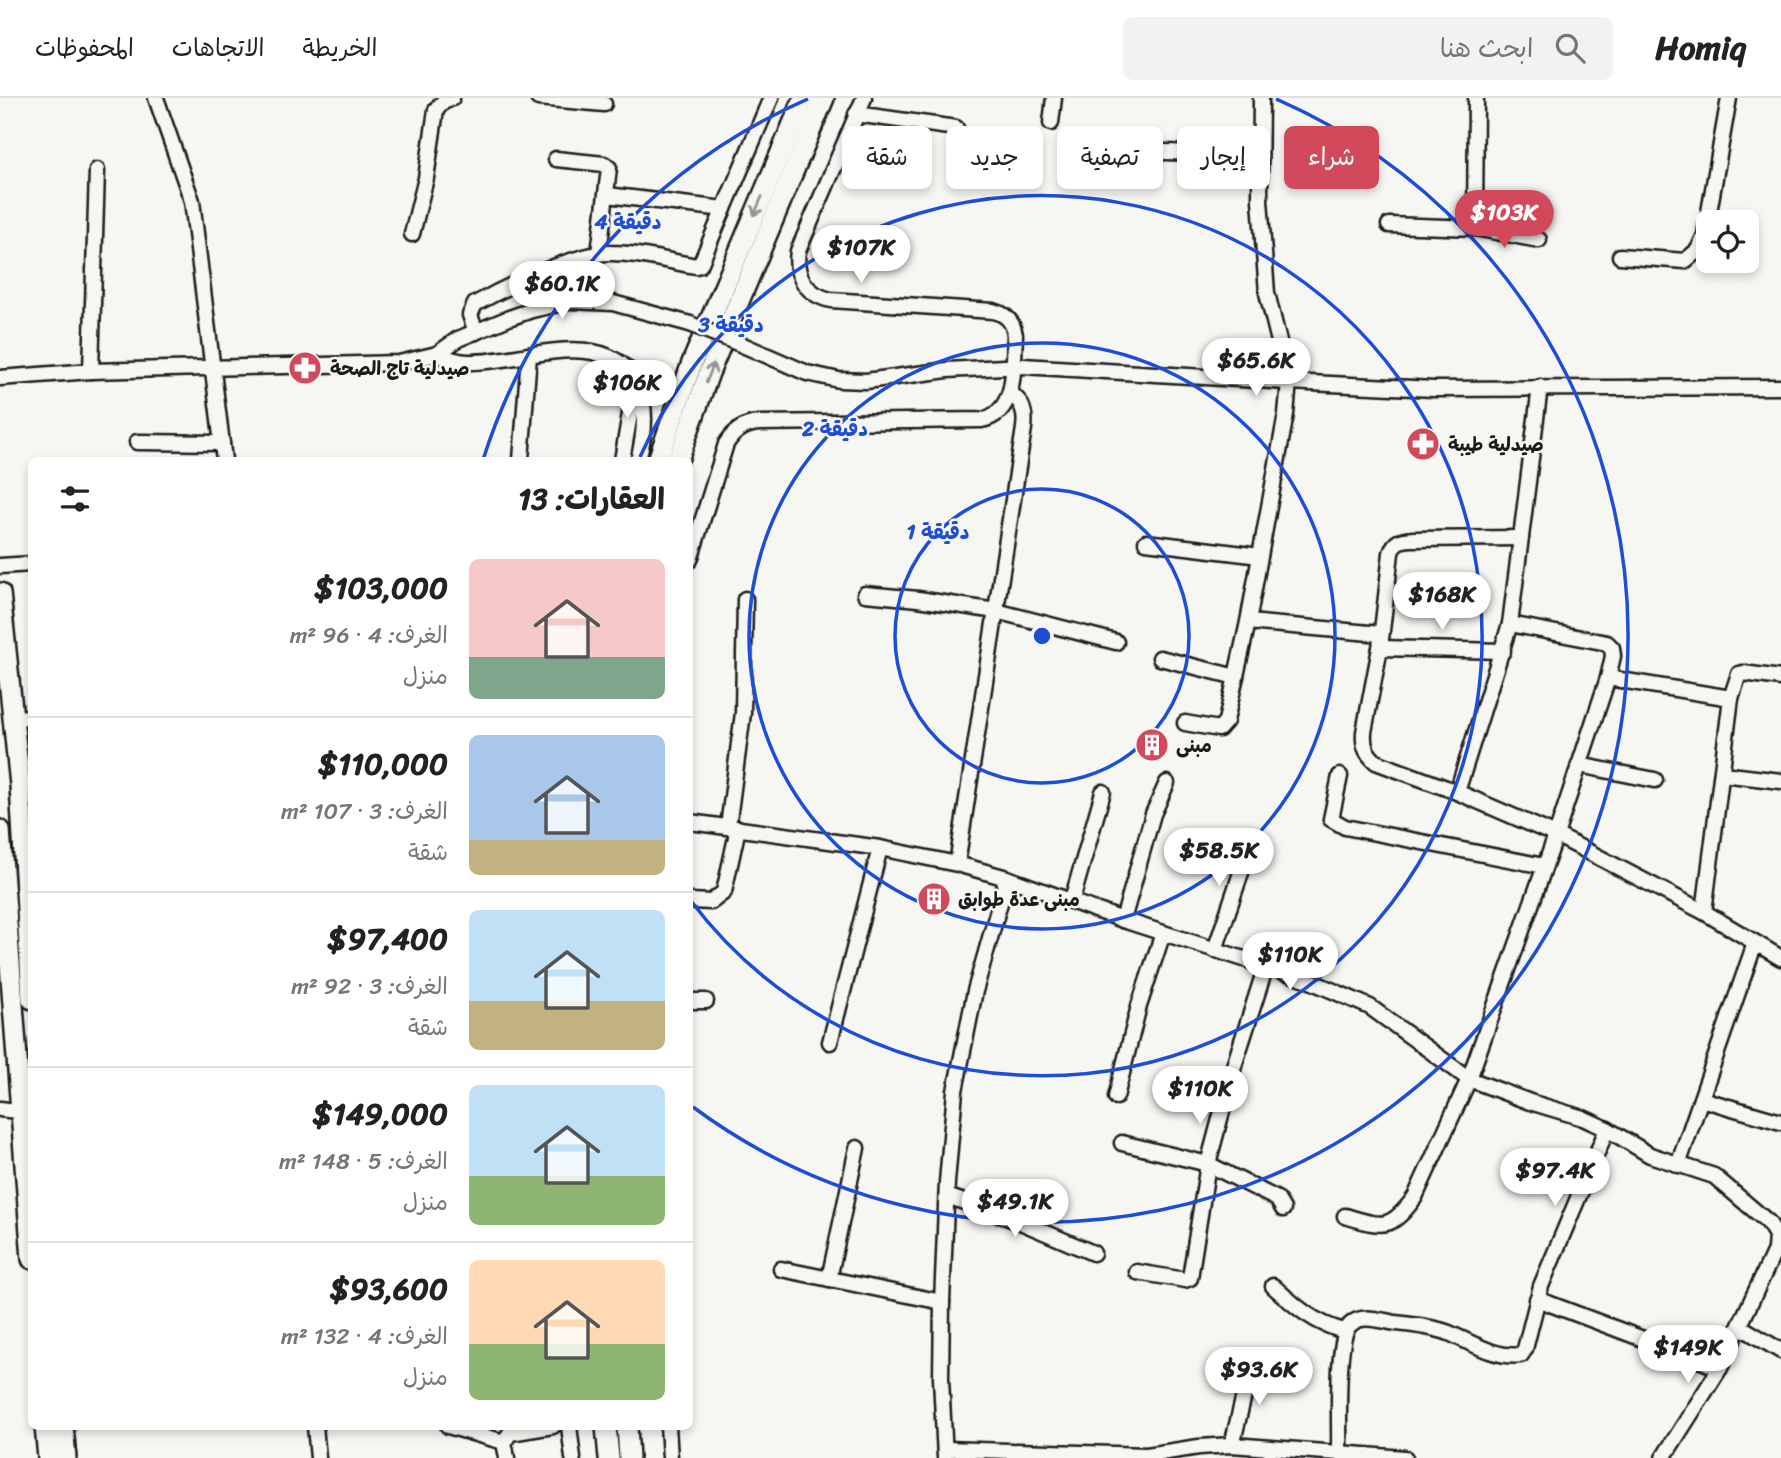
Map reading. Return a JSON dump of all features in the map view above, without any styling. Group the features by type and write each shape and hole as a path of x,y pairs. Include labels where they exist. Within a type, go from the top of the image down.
{"highway":[{"path":"659,457 692,363 804,98"},
{"path":"679,457 718,351 824,98"},
{"path":"0,593 11,718 26,785 28,856"},
{"path":"0,830 17,1111 28,1220"},
{"path":"45,1430 47,1458"},
{"path":"63,1430 66,1458"},
{"path":"606,1430 608,1458"},
{"path":"627,1430 629,1458"}],"street":[{"path":"156,98 192,201 224,457"},
{"path":"412,234 426,178 436,110 443,102 452,98"},
{"path":"531,98 604,104"},
{"path":"476,332 470,314 475,304 569,261 599,253 620,253 700,265 771,98"},
{"path":"693,550 726,444 740,429 759,423 982,420 1001,412 1010,393 1014,330 1009,320 999,312 831,300 811,291 802,280 797,266 798,251 863,98"},
{"path":"1051,123 1054,98"},
{"path":"1260,126 1261,98"},
{"path":"1475,228 1476,98"},
{"path":"1620,256 1685,261 1698,250 1705,235 1710,212 1729,98"},
{"path":"856,114 946,127"},
{"path":"556,159 608,166 610,171 599,253"},
{"path":"91,371 93,229 97,170"},
{"path":"1185,723 1215,729 1223,726 1248,622 1286,414 1289,382 1280,339 1268,304 1260,189"},
{"path":"607,195 724,209"},
{"path":"1389,225 1475,228 1539,240"},
{"path":"0,378 91,371 399,363 437,354 457,340 532,310 572,301 613,303 690,324 807,373 839,380 866,381 947,370 1012,366 1434,388 1781,387"},
{"path":"437,354 448,359 471,362 561,350 600,354 620,362 636,379 641,393 644,420 638,457"},
{"path":"521,457 528,355"},
{"path":"623,457 636,379"},
{"path":"1457,792 1510,624 1541,387"},
{"path":"957,864 1025,422 1022,405 1010,393"},
{"path":"137,442 222,443"},
{"path":"1521,538 1398,541 1391,553 1381,641 1364,732 1364,744 1368,754 1376,762 1457,792 1556,835 1704,912 1781,958"},
{"path":"1146,542 1260,556"},
{"path":"0,566 28,564"},
{"path":"865,594 996,611 1116,642"},
{"path":"693,901 710,902 724,892 733,828 743,713 746,599"},
{"path":"1248,622 1381,641 1503,651"},
{"path":"1345,1216 1378,1225 1387,1224 1404,1212 1415,1196 1469,1079 1556,835 1608,678 1613,656 1612,648 1607,643 1510,624"},
{"path":"1160,659 1236,677"},
{"path":"1704,912 1731,698 1739,674 1781,678"},
{"path":"1608,678 1731,698"},
{"path":"11,718 28,717"},
{"path":"1579,765 1655,780"},
{"path":"1722,774 1781,781"},
{"path":"1340,776 1331,819 1345,827 1544,866"},
{"path":"1123,920 1153,814 1167,783"},
{"path":"1073,900 1103,792"},
{"path":"693,822 880,848 957,864 1007,878 1123,920 1316,983 1370,1007 1469,1079 1607,1129 1650,1155 1714,1176 1729,1186 1774,1228 1777,1242 1741,1327 1720,1368 1662,1458"},
{"path":"1215,950 1253,837"},
{"path":"830,1042 880,848"},
{"path":"1007,878 975,991 954,1091 942,1302 941,1378 945,1454 1187,1454 1232,1445 1309,1455 1339,1453 1405,1458"},
{"path":"1115,1097 1139,1006 1163,933"},
{"path":"1678,1165 1755,943"},
{"path":"1137,1272 1185,1280 1190,1278 1208,1164 1234,1066 1266,966"},
{"path":"693,1001 706,1001"},
{"path":"1701,1099 1781,1122"},
{"path":"1339,1453 1341,1349 1345,1331 1350,1324 1363,1318 1446,1332 1476,1345 1515,1356 1521,1355 1525,1349 1537,1299 1607,1129"},
{"path":"1122,1143 1208,1164 1277,1199 1283,1209"},
{"path":"829,1279 857,1148"},
{"path":"947,1196 1023,1223 1093,1253"},
{"path":"781,1269 942,1302"},
{"path":"1273,1286 1311,1319 1326,1327 1345,1331"},
{"path":"1537,1299 1720,1368"},
{"path":"1741,1327 1781,1351"},
{"path":"1232,1445 1252,1362"},
{"path":"315,1430 318,1458"},
{"path":"462,1430 504,1442"},
{"path":"507,1458 504,1442 510,1433 528,1430"},
{"path":"570,1430 573,1458"},
{"path":"668,1430 670,1458"}],"place":[{"name":"صيدلية تاج الصحة","path":"305,368"},
{"name":"صيدلية طيبة","path":"1423,444"},
{"name":"مبنى","path":"1152,745"},
{"name":"مبنى عدة طوابق","path":"934,899"}]}
